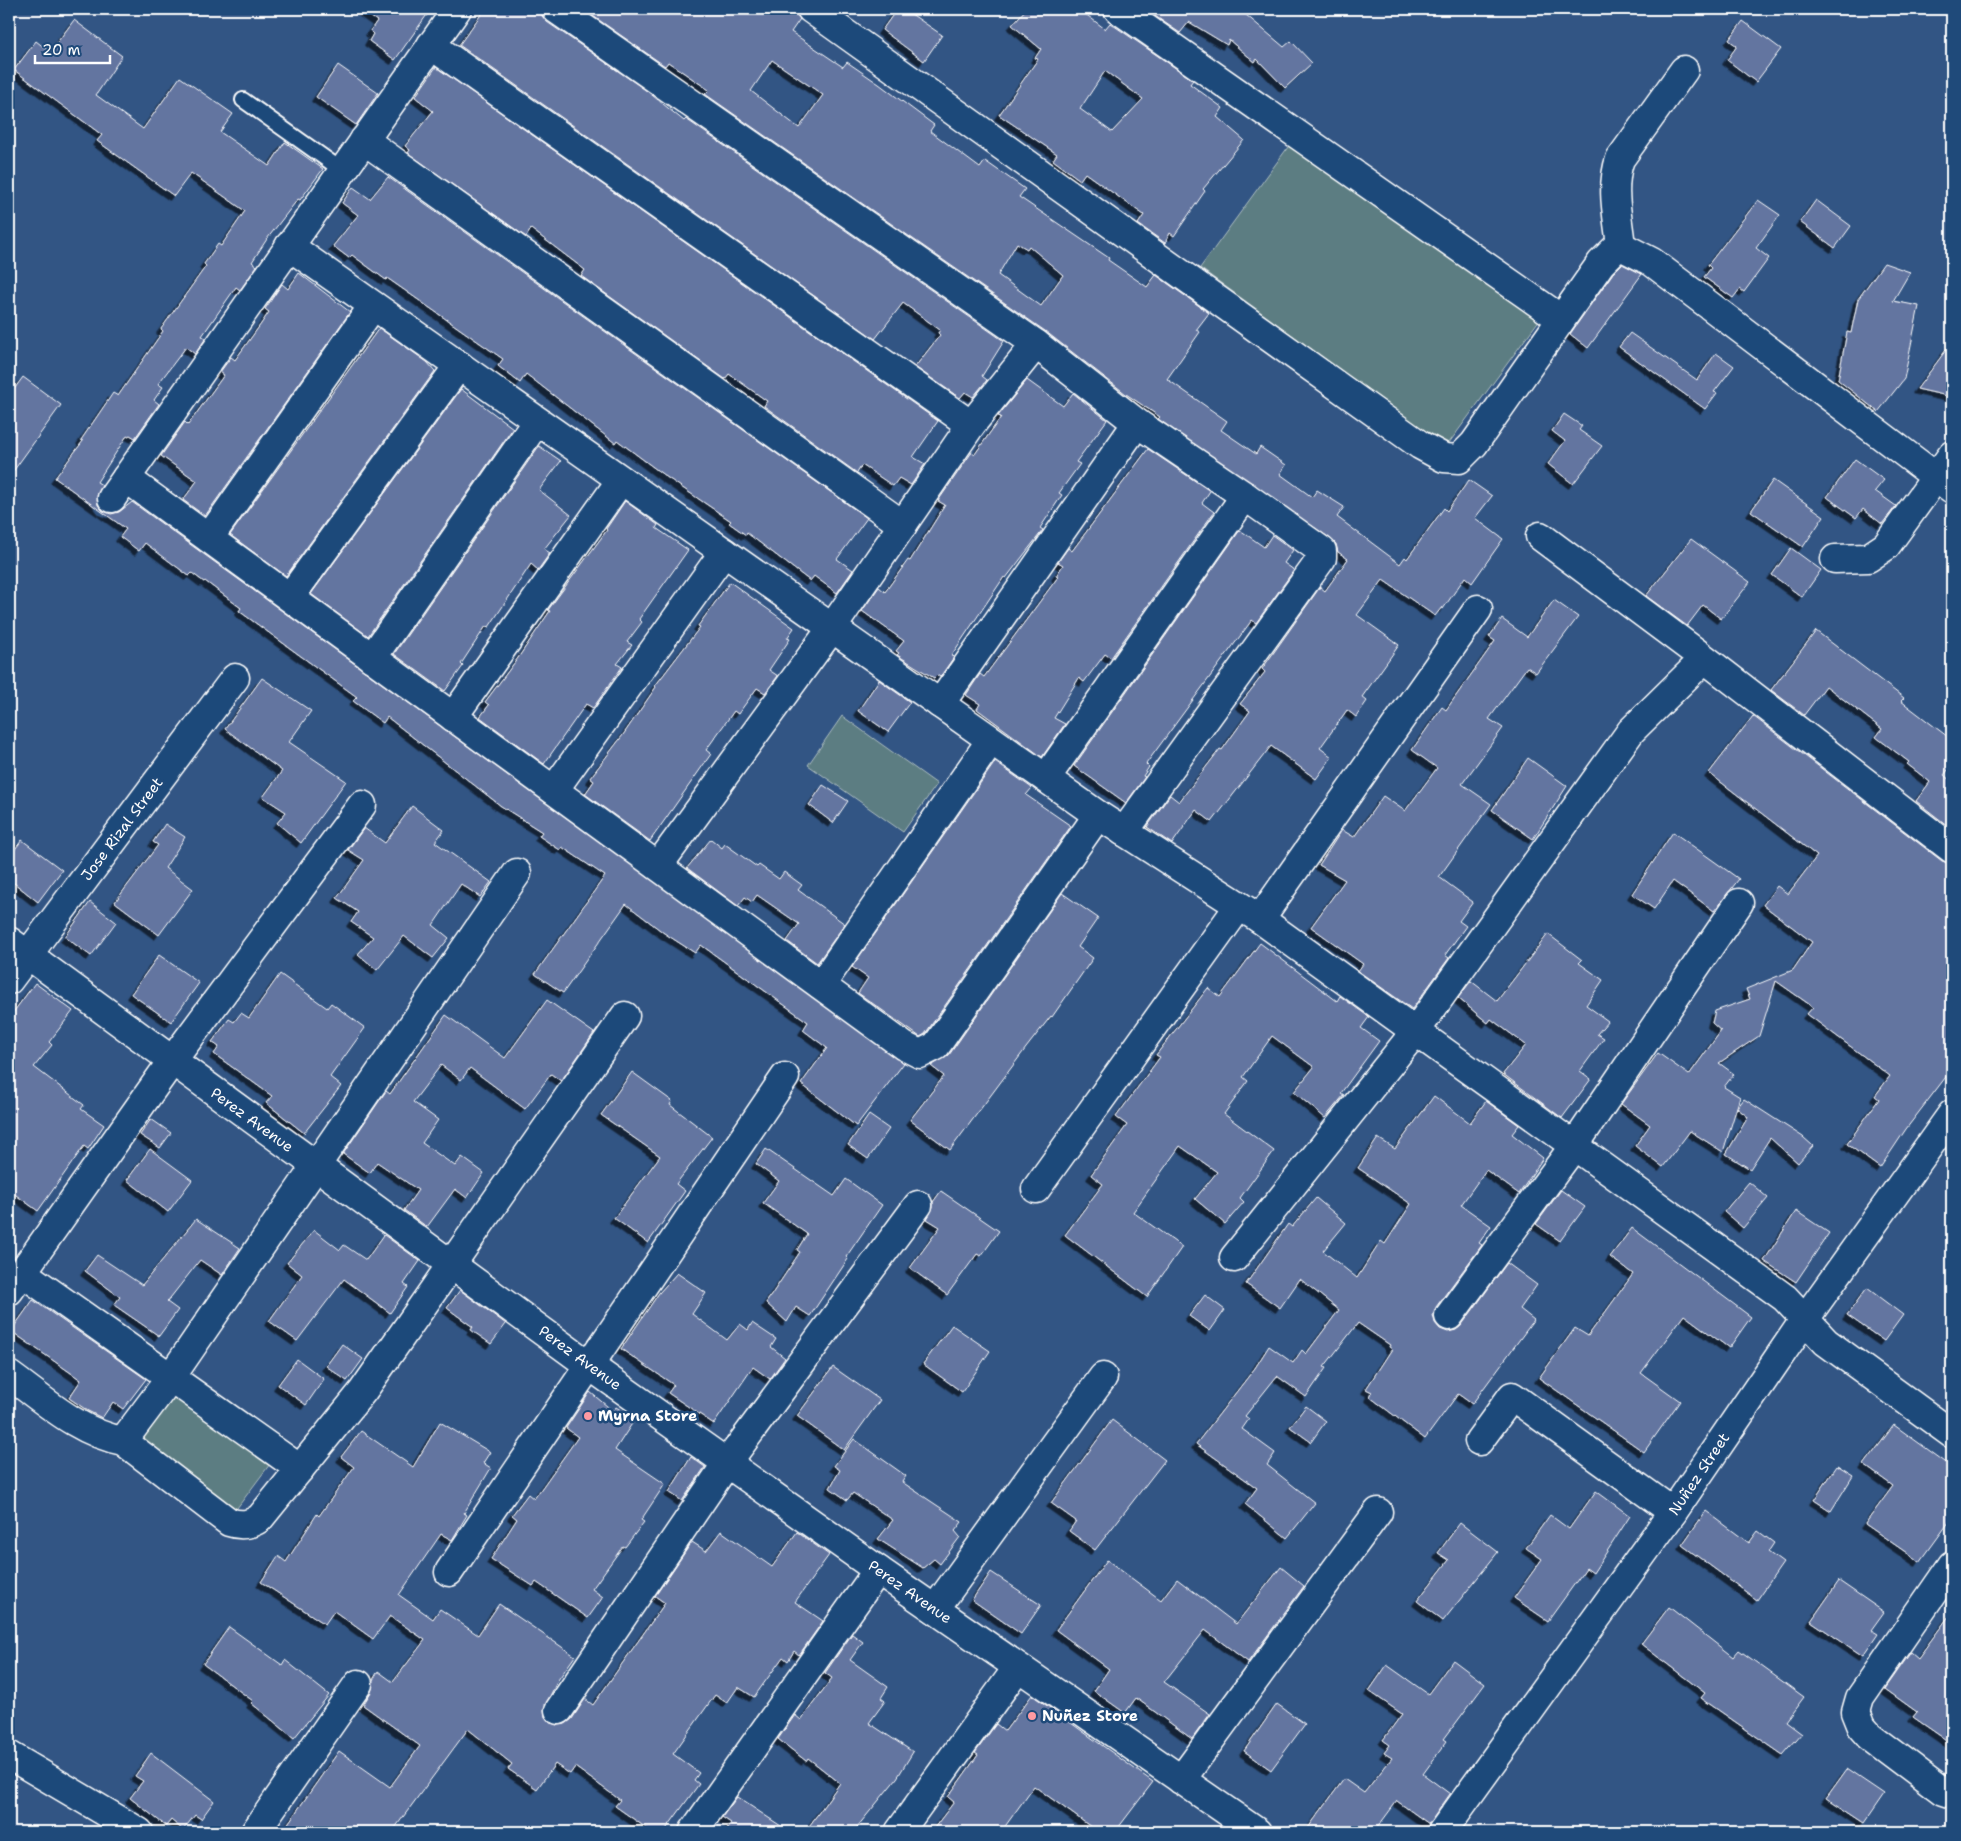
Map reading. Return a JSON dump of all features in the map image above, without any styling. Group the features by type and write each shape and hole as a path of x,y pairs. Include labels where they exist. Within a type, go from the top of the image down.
{"street":[{"path":"457,9 119,488 209,538 904,1046 920,1054 928,1052 936,1046 1098,815"},
{"path":"556,9 1036,344 1137,423 1319,548 1322,558 1124,832"},
{"path":"813,9 1420,444 1444,458 1459,459 1474,444 1601,263 1621,246"},
{"path":"1118,9 1561,319"},
{"path":"431,45 971,425"},
{"path":"1621,246 1614,190 1615,174 1620,159 1684,70"},
{"path":"364,140 903,525"},
{"path":"289,246 1098,815 1250,913 1785,1298 1826,1342 1952,1434"},
{"path":"1621,246 1652,262 1944,483"},
{"path":"209,538 374,306"},
{"path":"658,866 832,628 971,425 1036,344"},
{"path":"290,597 459,366"},
{"path":"372,658 537,421"},
{"path":"940,704 1137,423"},
{"path":"1835,560 1868,558 1886,546 1944,483 1952,455"},
{"path":"454,716 621,480"},
{"path":"1046,778 1245,496"},
{"path":"1540,536 1705,659 1952,849"},
{"path":"554,790 724,552"},
{"path":"1036,1189 1250,913 1478,609"},
{"path":"1234,1258 1415,1032 1631,730 1696,667"},
{"name":"Jose Rizal Street","path":"9,980 18,948 235,678"},
{"path":"822,985 991,740"},
{"path":"300,1469 171,1377 16,1282 172,1061 362,805"},
{"path":"123,1442 171,1377 315,1165 517,874"},
{"path":"1449,1316 1574,1146 1738,903"},
{"name":"Perez Avenue","path":"18,948 590,1366 878,1570 1257,1832"},
{"path":"9,1375 84,1429 105,1438 123,1442 229,1522 238,1525 253,1523 260,1518 363,1391 625,1016"},
{"path":"449,1572 590,1366 784,1076"},
{"name":"Nuñez Street","path":"1442,1832 1673,1512 1804,1319 1952,1114"},
{"path":"560,1710 727,1463 918,1205"},
{"path":"935,1609 1103,1377"},
{"path":"1479,1441 1512,1396 1673,1512"},
{"path":"1181,1780 1378,1512"},
{"path":"1952,1565 1860,1698 1856,1712 1862,1727 1870,1736 1943,1791 1952,1794"},
{"path":"693,1832 878,1570"},
{"path":"899,1832 1018,1667"},
{"path":"256,1832 358,1684"},
{"path":"9,1755 134,1830"}],"lane":[{"path":"243,100 343,170"}],"green space":[{"path":"1291,143 1540,319 1446,447 1200,268"},
{"path":"842,716 937,784 903,832 808,765"},
{"path":"175,1392 270,1464 234,1512 139,1440"}],"building":[{"path":"360,9 431,9 395,60 369,41 373,34 370,31 377,21"},
{"path":"485,9 541,9 542,16 547,22 647,91 684,121 686,119 1004,341 982,376 987,380 973,397 965,392 960,398 915,367 940,335 938,333 940,330 903,303 875,339 459,45"},
{"path":"583,9 789,9 796,13 800,19 791,32 843,67 847,62 879,84 934,125 930,131 980,168 985,161 1025,189 1019,197 1109,258 1108,260 1147,287 1156,275 1209,313 1196,330 1200,332 1167,379 1227,421 1221,430 1256,454 1260,447 1286,465 1280,474 1312,497 1317,490 1344,507 1337,517 1400,564 1405,557 1407,559 1444,508 1447,511 1469,480 1492,496 1475,518 1503,539 1472,583 1465,577 1443,609 1442,607 1435,616 1383,580 1357,615 1399,645 1362,697 1367,701 1356,717 1347,710 1320,748 1332,757 1316,779 1271,746 1212,822 1196,810 1172,844 1147,827 1170,795 1179,802 1220,749 1222,750 1250,711 1240,704 1265,672 1262,669 1320,587 1325,591 1348,559 1338,552 1336,544 1158,419 1160,417 1126,394 1045,331 705,94 709,90 668,62 665,66","holes":["772,60 823,95 799,128 751,91","1017,243 1027,249 1029,246 1063,275 1041,306 998,275"]},
{"path":"897,9 904,9 942,35 924,61 882,30"},
{"path":"1026,9 1079,9 1105,29 1110,23 1193,80 1190,84 1223,108 1217,117 1244,140 1203,189 1205,191 1174,236 1170,233 1165,243 1138,224 1144,215 1085,173 1080,180 1053,160 1057,154 999,115 1038,59 1035,58 1041,49 1012,25","holes":["1105,71 1143,99 1112,132 1080,109"]},
{"path":"1160,9 1239,9 1284,47 1291,41 1312,63 1285,88 1257,59 1255,62 1229,40 1227,45 1189,22 1180,33 1155,16"},
{"path":"74,20 122,56 96,95 143,129 180,77 233,114 220,132 269,166 285,142 323,169 267,239 252,262 257,266 240,290 236,287 202,336 206,338 195,354 186,347 158,384 163,387 154,400 159,404 135,438 130,435 126,437 97,482 102,485 97,496 98,505 103,511 111,514 119,512 132,502 904,1063 856,1126 801,1084 827,1048 803,1030 808,1022 701,945 695,953 664,933 626,904 563,993 535,974 605,876 562,847 560,850 539,836 542,832 501,806 387,717 383,723 353,701 357,697 239,611 241,608 205,581 192,573 189,576 145,543 139,551 120,537 126,529 55,478 83,441 81,440 113,393 118,396 163,331 161,329 206,266 204,264 218,244 221,246 245,211 191,173 174,196 97,141 102,135 14,70 36,41 50,52"},
{"path":"1743,21 1781,49 1756,82 1727,60 1737,46 1729,40"},
{"path":"338,65 378,93 356,125 316,97"},
{"path":"436,67 938,421 913,457 925,464 911,485 899,478 893,486 862,465 857,473 764,406 767,401 729,374 725,379 581,276 585,270 531,229 526,237 408,153 410,150 405,146 433,111 415,97"},
{"path":"388,177 867,518 837,559 853,570 837,593 814,576 810,581 747,533 746,535 729,523 731,521 665,476 617,440 615,443 526,374 520,383 498,366 503,359 387,278 386,280 352,255 349,258 333,246 358,215 342,203 353,187 370,199"},
{"path":"1758,200 1780,215 1756,248 1769,258 1744,292 1740,289 1733,298 1704,277 1711,268 1708,265"},
{"path":"1816,200 1851,226 1835,248 1800,222"},
{"path":"1884,263 1910,272 1893,301 1919,306 1904,379 1878,412 1838,380 1847,332 1851,333 1858,299"},
{"path":"1622,264 1642,274 1588,348 1570,334 1613,273"},
{"path":"299,273 350,312 205,516 183,500 197,481 161,456 185,422 188,425 224,375 220,372 231,357 235,360 261,324 269,312 265,309 282,284 288,289"},
{"path":"379,328 427,362 435,371 286,576 230,535"},
{"path":"1630,333 1697,380 1716,353 1734,366 1714,392 1717,393 1705,409 1619,347"},
{"path":"1952,342 1952,397 1917,389"},
{"path":"23,377 61,405 9,477 9,396"},
{"path":"1027,380 1063,406 1073,393 1107,420 1076,462 1080,464 1059,493 1062,495 1040,528 1043,530 1006,578 1004,577 951,656 954,657 940,677 937,675 934,678 897,655 899,653 896,651 904,641 862,611 879,587 885,592 908,560 910,561 945,505 938,501 972,452 975,454 1001,417 998,416"},
{"path":"461,389 513,428 368,636 311,594"},
{"path":"1564,414 1582,426 1579,430 1602,446 1573,484 1548,464 1565,441 1552,431"},
{"path":"539,446 561,461 539,490 571,515 544,549 550,553 538,570 531,564 489,627 486,626 461,664 463,666 445,691 394,654"},
{"path":"1148,449 1210,491 1202,503 1214,512 1111,658 1105,654 1084,682 1079,678 1054,718 1065,724 1042,757 977,709 980,704 966,695 980,674 984,677 1058,577 1056,576 1063,565 1058,562 1068,548 1072,551"},
{"path":"1855,459 1884,480 1875,491 1896,506 1882,524 1863,509 1856,518 1827,497"},
{"path":"1773,480 1824,516 1803,547 1751,511"},
{"path":"625,501 658,525 656,528 688,550 639,619 642,622 627,642 632,645 617,664 622,667 593,708 586,704 544,764 480,717 489,705 485,702 518,658 550,611 548,610 607,530"},
{"path":"1240,530 1264,547 1272,535 1293,550 1284,563 1294,570 1256,623 1252,620 1146,764 1149,767 1143,776 1145,777 1126,803 1074,766"},
{"path":"1691,539 1750,582 1721,619 1703,605 1687,626 1646,596"},
{"path":"1791,548 1821,570 1802,597 1772,575"},
{"path":"730,582 794,628 787,638 790,639 769,670 778,676 765,693 757,688 738,714 734,711 706,750 711,754 650,841 585,794 594,781 590,778 623,735 655,686 700,627 698,626"},
{"path":"1554,600 1578,617 1536,673 1527,667 1489,719 1503,728 1462,784 1491,804 1439,877 1473,902 1459,921 1466,926 1445,955 1449,958 1412,1009 1358,971 1363,964 1311,927 1345,880 1319,865 1342,830 1354,837 1383,796 1405,811 1437,768 1412,750 1442,707 1446,710 1495,641 1489,637 1502,619 1527,637"},
{"path":"1816,631 1904,698 1901,701 1952,740 1952,765 1944,775 1952,782 1952,829 1916,801 1930,782 1907,764 1909,762 1876,737 1882,729 1826,686 1804,715 1771,690"},
{"path":"262,678 311,711 289,742 346,781 301,843 277,823 286,812 263,797 282,771 225,729"},
{"path":"879,680 910,702 888,732 858,711"},
{"path":"1753,716 1942,861 1952,864 1952,1069 1906,1129 1880,1168 1847,1144 1879,1099 1875,1096 1890,1076 1807,1014 1813,1007 1776,981 1759,1036 1719,1063 1734,1074 1724,1087 1740,1097 1723,1152 1690,1131 1663,1167 1635,1146 1650,1125 1621,1104 1658,1053 1689,1075 1721,1031 1712,1023 1715,1011 1750,999 1746,989 1793,970 1812,942 1763,905 1777,886 1788,894 1817,856 1709,773"},
{"path":"1528,758 1567,786 1533,839 1492,810"},
{"path":"995,762 1032,788 1026,795 1071,826 925,1034 920,1037 858,993 868,978 852,967"},
{"path":"823,785 848,801 833,823 809,805"},
{"path":"412,806 444,830 435,842 491,882 480,897 461,884 433,925 449,938 433,958 404,936 377,970 358,954 373,937 351,922 358,912 337,898 364,860 348,850 364,828 385,843"},
{"path":"165,824 185,837 165,868 193,889 159,935 115,902 158,845 153,842"},
{"path":"1673,832 1739,879 1714,911 1673,881 1654,909 1632,894"},
{"path":"711,839 722,848 725,844 757,867 759,865 779,879 784,872 802,885 798,890 845,924 817,963 787,941 799,924 757,895 752,902 745,897 738,906 687,868"},
{"path":"22,840 62,870 38,902 9,879 9,857"},
{"path":"1062,893 1098,918 1078,947 1093,958 1052,1017 1026,1048 950,1150 910,1120 944,1076 931,1066 949,1055"},
{"path":"90,902 116,922 91,956 65,937"},
{"path":"1548,934 1582,960 1579,963 1603,980 1586,1005 1608,1021 1597,1034 1604,1038 1580,1071 1591,1079 1562,1118 1503,1074 1526,1045 1491,1019 1488,1023 1458,998 1471,981 1497,1001"},
{"path":"1260,943 1337,1001 1340,996 1369,1017 1361,1028 1379,1041 1341,1093 1344,1095 1325,1118 1294,1092 1314,1067 1272,1036 1243,1077 1248,1081 1224,1114 1274,1151 1240,1198 1244,1202 1225,1224 1195,1199 1217,1172 1180,1146 1133,1212 1182,1247 1147,1297 1065,1235 1103,1184 1091,1175 1127,1125 1116,1117 1160,1057 1156,1055 1208,988 1220,997"},
{"path":"159,955 199,983 171,1022 131,994"},
{"path":"280,974 327,1008 331,1003 365,1028 330,1077 341,1086 304,1133 266,1103 272,1096 214,1054 219,1047 212,1042 229,1019 234,1022 241,1013 249,1018"},
{"path":"35,983 73,1011 49,1042 52,1045 34,1067 84,1105 81,1109 104,1125 88,1149 84,1146 38,1211 9,1190 9,1018"},
{"path":"547,1000 594,1033 561,1081 551,1074 525,1109 470,1068 461,1080 441,1065 413,1102 438,1120 422,1143 455,1166 462,1157 484,1173 467,1198 455,1189 427,1227 404,1210 418,1190 377,1162 370,1173 343,1154 386,1091 390,1094 446,1015 505,1058"},
{"path":"632,1072 672,1101 670,1105 712,1137 676,1184 685,1191 648,1243 614,1218 660,1156 601,1115"},
{"path":"1434,1096 1470,1123 1486,1101 1519,1125 1512,1134 1543,1158 1519,1194 1486,1170 1461,1205 1491,1226 1479,1243 1482,1245 1436,1307 1433,1315 1435,1323 1440,1329 1448,1332 1456,1330 1461,1326 1507,1263 1537,1285 1520,1309 1534,1320 1472,1404 1458,1394 1425,1439 1370,1397 1372,1392 1366,1389 1392,1349 1389,1347 1390,1345 1358,1323 1324,1367 1326,1368 1306,1397 1277,1376 1245,1416 1249,1419 1242,1429 1275,1453 1267,1465 1315,1503 1287,1538 1245,1504 1257,1488 1196,1444 1255,1368 1269,1346 1293,1363 1302,1350 1306,1354 1339,1310 1300,1279 1280,1308 1246,1284 1288,1224 1292,1227 1316,1198 1346,1223 1323,1251 1357,1278 1381,1241 1385,1244 1411,1204 1358,1168 1378,1138 1395,1149"},
{"path":"1744,1099 1803,1137 1813,1146 1798,1163 1770,1138 1750,1169 1726,1154 1748,1117 1737,1108"},
{"path":"869,1115 889,1129 868,1159 848,1145"},
{"path":"151,1119 171,1133 160,1148 140,1135"},
{"path":"150,1149 192,1180 168,1212 127,1180"},
{"path":"766,1149 834,1196 846,1179 882,1205 846,1257 848,1259 810,1316 796,1307 787,1322 766,1303 800,1252 797,1250 807,1234 763,1203 779,1181 756,1164"},
{"path":"1749,1182 1768,1198 1743,1228 1724,1212"},
{"path":"1561,1190 1585,1207 1560,1241 1536,1224"},
{"path":"941,1191 999,1231 981,1256 977,1254 947,1295 910,1268 940,1227 927,1219 933,1207 933,1202"},
{"path":"1796,1211 1829,1233 1796,1282 1764,1261"},
{"path":"196,1219 240,1248 222,1275 200,1260 167,1302 178,1310 159,1336 114,1305 120,1297 85,1271 97,1255 142,1285"},
{"path":"1632,1228 1751,1317 1729,1348 1684,1315 1641,1373 1680,1401 1644,1452 1539,1378 1575,1328 1588,1336 1633,1274 1610,1257"},
{"path":"314,1230 340,1250 344,1245 366,1260 384,1235 420,1261 404,1284 408,1287 390,1313 344,1279 297,1341 269,1321 302,1275 287,1263"},
{"path":"677,1273 706,1293 692,1314 727,1340 740,1324 748,1330 752,1323 776,1339 771,1347 785,1358 770,1379 753,1367 714,1424 668,1393 674,1385 621,1349 659,1293"},
{"path":"1867,1288 1903,1315 1884,1341 1847,1315"},
{"path":"460,1290 506,1324 491,1344 471,1330 473,1327 447,1308"},
{"path":"1205,1295 1225,1310 1210,1331 1189,1316"},
{"path":"33,1300 146,1379 123,1409 113,1402 102,1418 69,1398 81,1380 11,1331"},
{"path":"952,1325 990,1351 962,1392 923,1364"},
{"path":"342,1344 363,1359 347,1381 326,1366"},
{"path":"297,1359 324,1379 306,1405 278,1385"},
{"path":"833,1367 880,1400 844,1450 797,1416"},
{"path":"590,1392 613,1411 616,1407 635,1419 615,1450 665,1484 641,1520 644,1522 625,1547 623,1546 592,1589 603,1597 588,1618 536,1582 533,1586 491,1559 517,1519 512,1515 528,1494 534,1499 578,1437 566,1428"},
{"path":"1306,1406 1326,1421 1311,1442 1290,1427"},
{"path":"1112,1420 1165,1460 1095,1550 1069,1531 1076,1521 1051,1503"},
{"path":"440,1422 490,1452 483,1463 491,1468 464,1513 467,1515 452,1540 441,1534 399,1595 433,1619 440,1609 478,1635 499,1604 575,1656 558,1680 544,1708 545,1717 550,1723 557,1725 565,1724 572,1719 585,1699 593,1705 665,1603 655,1596 692,1542 706,1551 721,1531 772,1567 797,1532 829,1555 795,1602 823,1621 799,1655 794,1651 788,1661 783,1657 754,1697 738,1687 727,1703 715,1695 673,1754 699,1773 694,1780 699,1784 664,1832 652,1832 615,1806 620,1800 575,1767 570,1774 555,1764 537,1789 508,1769 512,1764 468,1729 392,1832 282,1832 339,1751 390,1787 420,1746 363,1705 371,1692 373,1680 378,1671 393,1682 425,1640 390,1616 373,1639 334,1611 325,1624 261,1582 278,1556 286,1562 317,1514 319,1516 354,1467 341,1457 361,1431 413,1467"},
{"path":"1894,1425 1952,1467 1952,1518 1920,1562 1865,1524 1893,1486 1864,1465"},
{"path":"854,1439 906,1476 902,1482 962,1522 955,1531 960,1537 940,1564 934,1559 923,1568 878,1539 893,1520 853,1493 847,1500 830,1488 840,1470 834,1466"},
{"path":"691,1457 705,1467 682,1501 669,1492"},
{"path":"1837,1466 1853,1476 1831,1511 1814,1500"},
{"path":"1596,1491 1630,1516 1593,1573 1586,1568 1548,1621 1514,1598 1542,1559 1526,1548 1550,1515 1569,1529"},
{"path":"1706,1511 1749,1543 1758,1531 1774,1543 1768,1552 1783,1563 1757,1600 1682,1545"},
{"path":"1460,1523 1498,1552 1443,1621 1417,1601 1449,1560 1438,1553"},
{"path":"1107,1560 1161,1600 1177,1579 1236,1624 1281,1567 1304,1586 1248,1662 1205,1630 1164,1682 1210,1714 1192,1739 1136,1698 1125,1713 1094,1691 1109,1669 1056,1630"},
{"path":"991,1572 1041,1605 1021,1634 972,1600"},
{"path":"1839,1581 1884,1612 1871,1630 1878,1634 1863,1656 1811,1621"},
{"path":"1669,1607 1733,1657 1739,1650 1804,1697 1786,1721 1802,1733 1783,1755 1701,1698 1705,1693 1641,1644"},
{"path":"1952,1612 1952,1744 1913,1717 1917,1712 1885,1689 1911,1652 1918,1658"},
{"path":"229,1627 282,1665 285,1660 329,1695 294,1738 251,1703 253,1701 203,1664"},
{"path":"852,1634 863,1642 850,1660 888,1687 881,1698 885,1701 869,1723 913,1752 897,1778 853,1832 805,1832 840,1783 808,1758 806,1761 778,1739 795,1715 801,1720 832,1678 825,1673"},
{"path":"1453,1660 1485,1684 1444,1739 1447,1741 1423,1774 1450,1794 1429,1824 1397,1801 1374,1832 1305,1832 1344,1779 1364,1793 1392,1758 1384,1753 1390,1745 1383,1740 1402,1714 1369,1691 1387,1665 1428,1694"},
{"path":"1032,1695 1153,1782 1115,1832 1098,1832 1034,1786 1001,1832 931,1832 954,1802 948,1797 978,1755 975,1753 996,1724 1005,1731"},
{"path":"1277,1704 1305,1724 1271,1770 1244,1751"},
{"path":"151,1753 214,1801 201,1819 195,1815 183,1830 171,1820 166,1826 130,1798 143,1781 135,1776"},
{"path":"1847,1769 1884,1794 1864,1823 1826,1798"},
{"path":"737,1797 790,1832 725,1832 731,1823 722,1817"}],"place":[{"name":"Myrna Store","path":"588,1416"},
{"name":"Nuñez Store","path":"1032,1716"}]}
